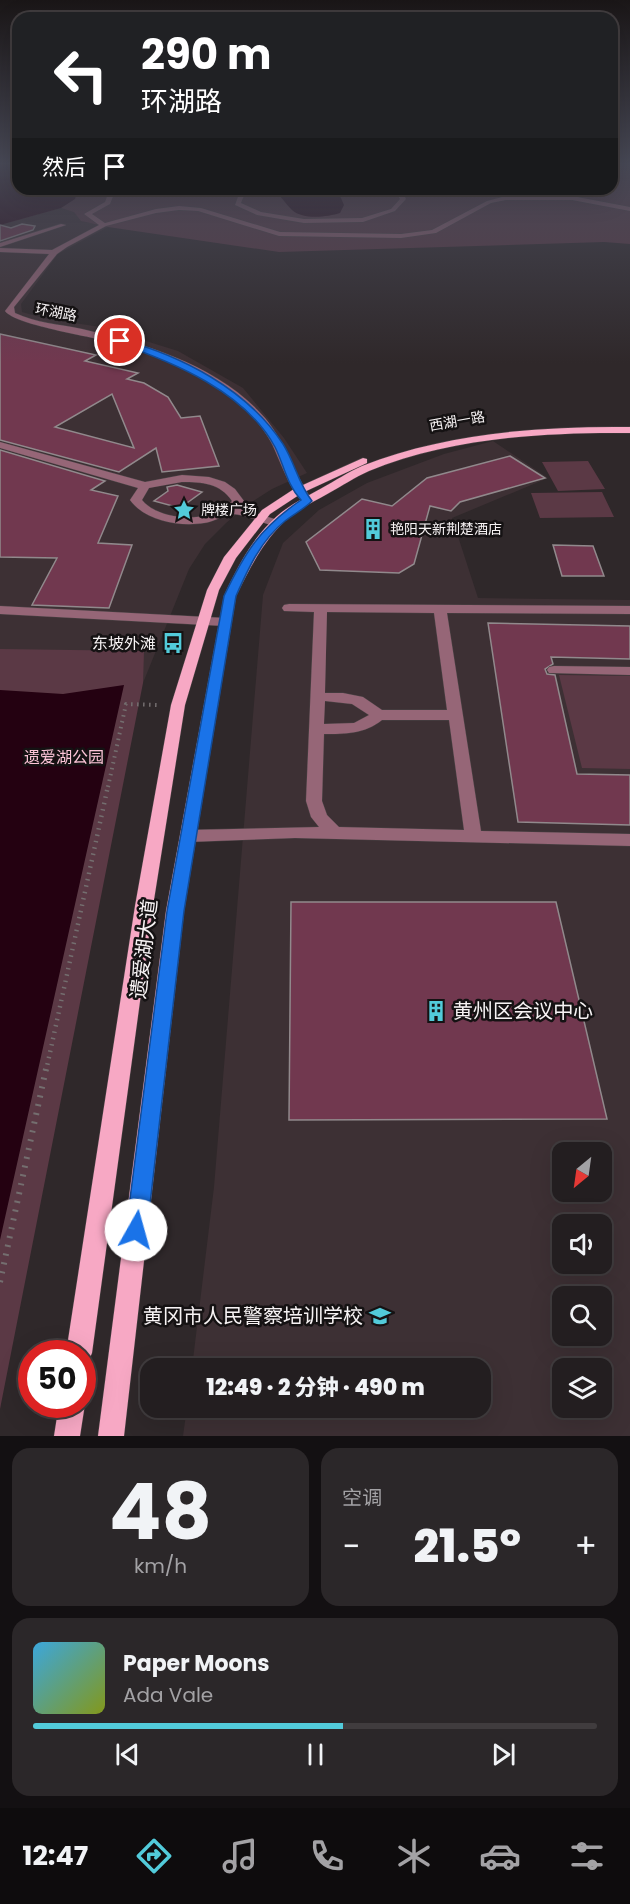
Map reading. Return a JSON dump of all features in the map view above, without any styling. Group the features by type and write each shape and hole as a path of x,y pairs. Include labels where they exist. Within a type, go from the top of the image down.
{"main road":[{"name":"西湖一路","path":"302,496 358,462 424,443 511,428 594,422 630,423"},
{"name":"西湖一路","path":"302,496 365,469 430,450 493,438 596,429 630,430"},
{"name":"遗爱湖大道","path":"81,1340 144,906 178,705 213,590 230,557 268,521 302,496"},
{"name":"遗爱湖大道","path":"111,1436 175,911 230,596 247,558 268,521"},
{"path":"67,1436 70,1418"}],"lane":[{"path":"0,245 50,229"},
{"name":"环湖路","path":"96,229 54,252 10,307 9,311 12,315 133,345 163,356 221,387 250,408 266,426 279,446 302,496"},
{"name":"环湖路","path":"263,229 279,234 401,237 434,232 439,229"},
{"path":"0,250 54,252"},
{"path":"0,446 145,486 166,479 215,482 234,493 238,501 231,510 199,520 164,516 139,506 136,500 145,486"},
{"path":"231,510 268,521"},
{"path":"289,608 630,610"},
{"path":"321,608 314,801 319,817 335,833"},
{"path":"440,608 473,836"},
{"path":"0,610 225,622"},
{"path":"554,670 630,671"},
{"path":"318,697 348,697 367,704 378,715"},
{"path":"317,729 349,729 367,725 378,715 456,715"},
{"path":"188,836 295,832 630,840"}],"path":[{"path":"0,1282 126,704 178,705"}],"shaded area":[{"name":"东坡外滩","path":"0,229 104,229 58,254 21,304 22,312 47,319 101,327 178,351 243,388 284,438 307,473 272,489 250,503 205,544 189,569 143,683 63,694 0,690"},
{"path":"493,441 548,478 452,518 478,598 630,600 630,1436 183,1436 185,1418 491,1418 491,1358 193,1358 214,1187 263,595 283,543 319,510 367,483 444,454"},
{"name":"遗爱湖公园","path":"124,685 0,1240 0,690 63,694"}],"green space":[{"path":"122,229 630,229 630,244 604,242 279,252"},
{"path":"588,461 605,489 558,491 542,462"},
{"path":"602,492 614,517 540,518 531,493"},
{"name":"遗爱湖公园","path":"0,649 144,651 143,683 0,1409"},
{"path":"559,675 630,676 630,769 582,768"}],"building":[{"path":"0,229 33,229 33,230 0,241"},
{"path":"0,334 96,355 85,361 138,373 127,379 144,383 168,397 181,418 200,416 219,466 162,472 156,448 119,472 0,440","holes":["112,394 134,448 55,427"]},
{"path":"0,450 105,481 91,490 118,496 98,543 132,545 109,608 32,605 57,558 0,557"},
{"name":"艳阳天新荆楚酒店","path":"510,456 545,478 460,502 451,511 430,506 414,564 399,573 320,570 306,542 362,499 392,506 427,478"},
{"path":"177,485 202,492 180,508 154,501 168,491 167,487"},
{"path":"553,545 593,546 604,576 562,576"},
{"path":"488,623 630,626 630,659 551,657 553,664 545,669 547,674 555,675 577,774 630,775 630,825 518,822"},
{"name":"黄州区会议中心","path":"291,902 556,902 607,1119 289,1120"}],"place":[{"name":"牌楼广场","path":"184,510"},
{"name":"艳阳天新荆楚酒店","path":"373,529"},
{"name":"东坡外滩","path":"173,643"},
{"name":"黄州区会议中心","path":"436,1011"},
{"name":"黄冈市人民警察培训学校","path":"380,1316"}],"route":[{"path":"120,341 163,356 198,373 250,408 279,446 298,491 307,501 280,519 247,558 230,596 175,911 136,1230"}]}
